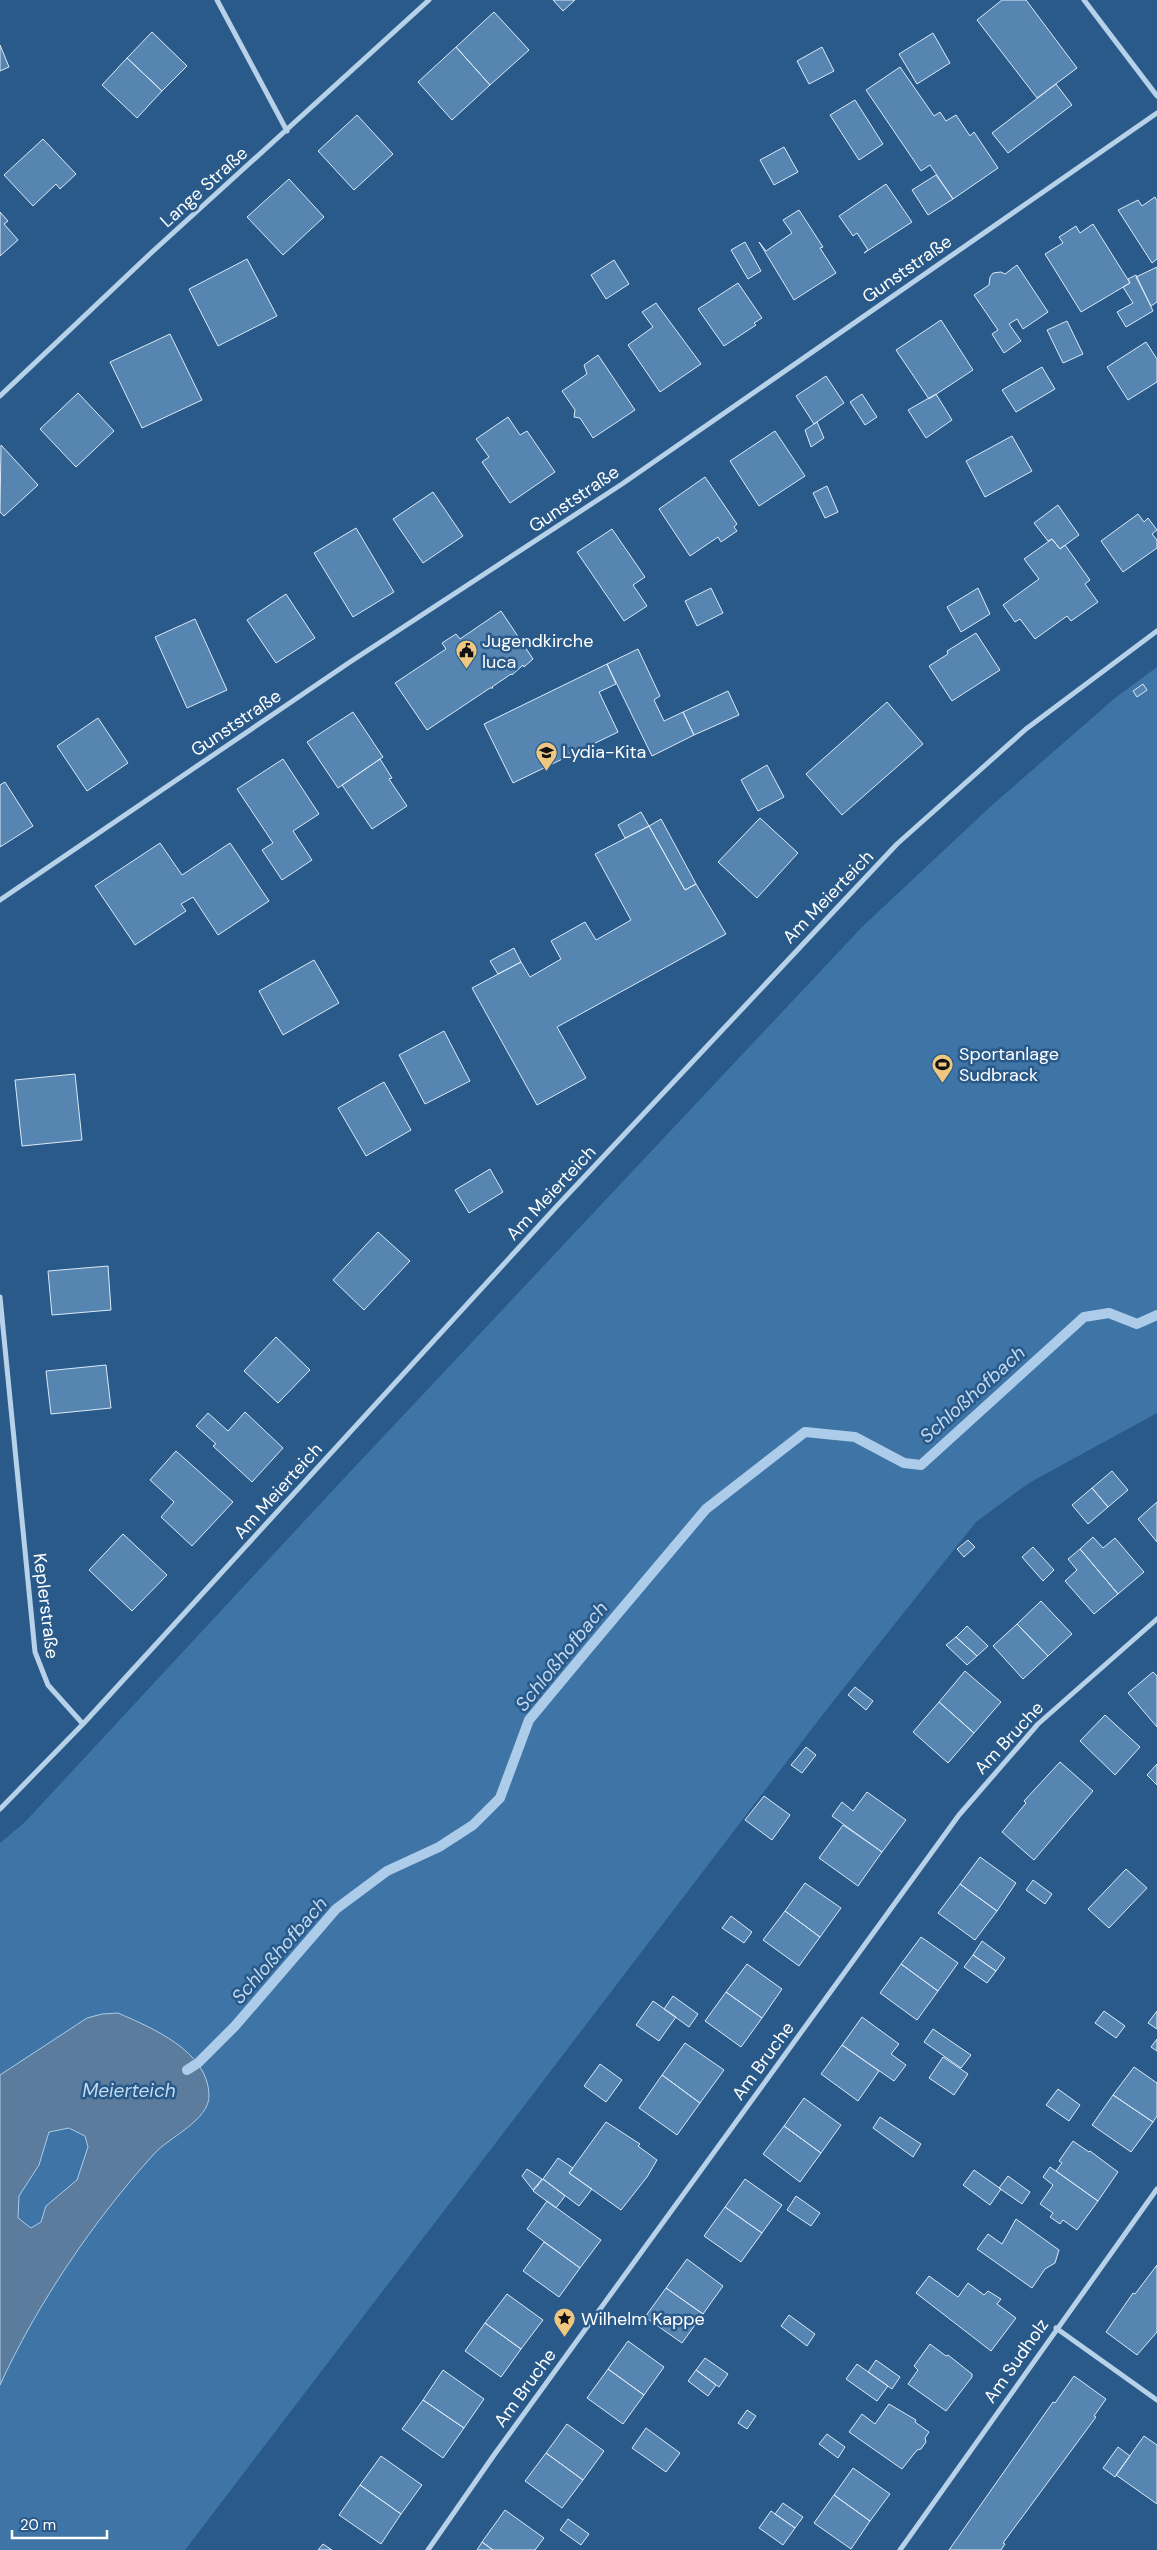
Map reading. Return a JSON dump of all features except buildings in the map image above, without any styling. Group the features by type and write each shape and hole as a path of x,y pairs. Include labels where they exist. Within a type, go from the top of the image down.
{"street":[{"path":"217,0 287,130"},
{"name":"Lange Straße","path":"0,396 151,253 429,0"},
{"path":"1084,0 1157,96"},
{"name":"Gunststraße","path":"0,900 350,662 622,484 1157,113"},
{"name":"Am Meierteich","path":"0,1809 83,1724 551,1213 890,851 1026,729 1157,631"},
{"name":"Keplerstraße","path":"0,1297 35,1652 48,1685 83,1724"},
{"name":"Am Bruche","path":"428,2550 505,2439 959,1815 1038,1724 1157,1619"},
{"name":"Am Sudholz","path":"900,2550 1056,2328 1157,2189"},
{"path":"1056,2328 1157,2400"}],"shaded area":[{"path":"1157,667 1157,1413 1029,1483 976,1522 827,1709 185,2550 0,2550 0,1843 25,1822 334,1489 862,927 990,807 1115,698"}],"water":[{"name":"Meierteich","path":"118,2013 132,2019 176,2043 189,2054 199,2066 206,2079 209,2095 208,2104 188,2128 154,2154 89,2235 68,2264 31,2324 0,2385 0,2075 87,2018 102,2014","holes":["69,2128 85,2136 88,2147 77,2180 46,2206 41,2222 31,2228 18,2218 19,2196 39,2165 49,2132"]}],"waterway":[{"name":"Schloßhofbach","path":"187,2070 198,2063 235,2026 336,1909 387,1871 439,1847 473,1825 500,1798 529,1720 706,1509 805,1432 855,1437 904,1463 921,1465 1084,1317 1109,1313 1137,1324 1157,1315"}],"place":[{"name":"Jugendkirche luca","path":"466,670"},
{"name":"Lydia-Kita","path":"546,771"},
{"name":"Sportanlage Sudbrack","path":"943,1083"},
{"name":"Wilhelm Kappe","path":"565,2338"}]}
